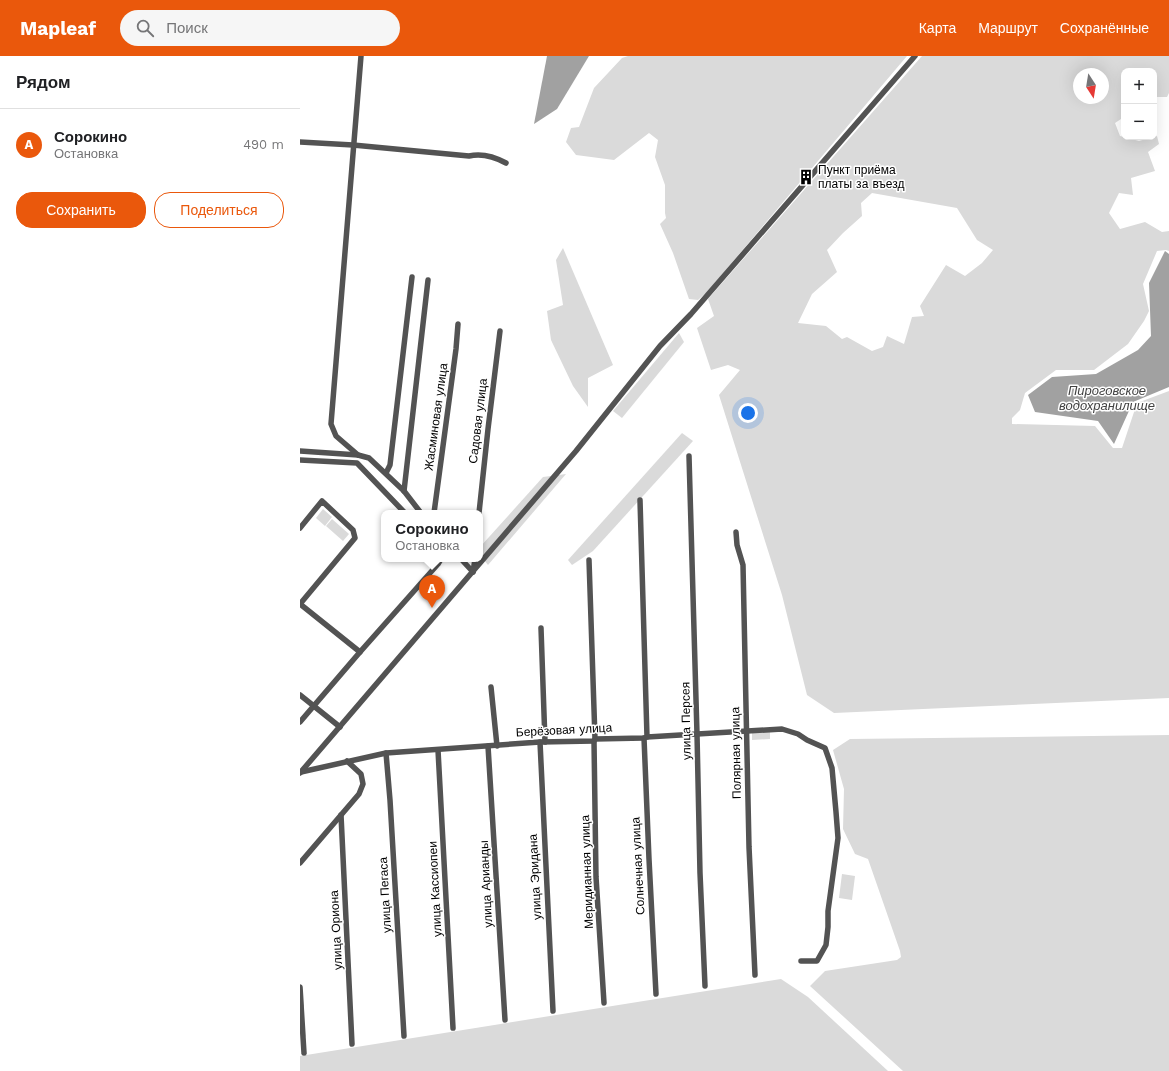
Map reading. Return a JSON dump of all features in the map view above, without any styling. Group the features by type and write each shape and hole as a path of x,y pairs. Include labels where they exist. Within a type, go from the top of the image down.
{"street":[{"path":"358,455 336,436 331,424 361,56"},
{"path":"483,560 576,451 660,346 691,314 915,56"},
{"path":"300,142 353,145 469,156 492,156 506,163"},
{"path":"386,472 390,465 412,277"},
{"path":"404,491 428,280"},
{"name":"Жасминовая улица","path":"434,510 458,324"},
{"name":"Садовая улица","path":"479,510 500,331"},
{"path":"300,451 358,455 369,458 386,472 404,491 419,510"},
{"name":"улица Персея","path":"689,456 704,986"},
{"path":"300,460 357,463 402,510"},
{"name":"Солнечная улица","path":"640,500 648,859 656,994"},
{"path":"300,528 322,501 353,530 355,538 300,604 360,652"},
{"name":"Полярная улица","path":"736,532 736,545 743,565 749,847 755,975"},
{"name":"Меридианная улица","path":"589,560 595,740 596,877 604,1003"},
{"path":"300,722 439,562"},
{"path":"464,562 473,572"},
{"path":"473,572 475,562"},
{"path":"301,772 482,562"},
{"name":"улица Эридана","path":"541,628 543,742 553,1012"},
{"path":"491,686 497,746"},
{"path":"300,695 340,727"},
{"name":"Берёзовая улица","path":"301,772 386,753 543,742 782,729 798,734 825,748 832,768 838,838 828,911 826,945 817,961 801,962"},
{"name":"улица Арианды","path":"488,746 505,1020"},
{"name":"улица Кассиопеи","path":"438,750 452,1028"},
{"name":"улица Пегаса","path":"386,753 404,1036"},
{"path":"300,863 359,794 363,784 361,774 347,761"},
{"name":"улица Ориона","path":"341,815 352,1044"},
{"path":"300,987 304,1053"}],"shaded area":[{"path":"628,56 907,56 707,292 698,300 689,299 673,253 660,224 666,218 665,185 655,157 658,140 649,133 614,160 576,155 566,142 571,128 579,127 594,88 622,58"},
{"path":"922,56 1169,56 1169,93 1167,97 1157,97 1157,68 1121,68 1121,119 1115,123 1121,136 1121,140 1157,140 1157,136 1159,144 1148,152 1155,171 1131,178 1133,195 1119,193 1109,213 1120,229 1145,222 1162,232 1169,231 1169,251 1157,251 1143,284 1149,311 1128,344 1094,370 1056,370 1025,393 1020,410 1012,418 1012,424 1095,426 1113,448 1122,448 1137,403 1169,391 1169,698 834,713 807,695 782,595 719,395 740,370 728,365 711,370 697,328 714,316 708,299","holes":["872,193 957,208 977,240 993,250 982,263 965,276 946,265 920,306 924,316 912,317 904,344 887,336 883,347 872,351 847,337 842,339 826,326 798,323 812,294 837,272 827,250 862,216 861,203"]},
{"path":"563,248 613,365 588,378 588,407 573,386 551,340 547,311 563,305 556,260"},
{"path":"679,333 684,342 622,418 613,411"},
{"path":"682,433 693,441 593,551 572,565 568,560"},
{"path":"566,474 488,565 483,559 483,544 543,477"},
{"path":"323,509 332,517 325,526 316,518"},
{"path":"332,519 349,534 343,541 326,526"},
{"path":"770,732 770,739 752,740 752,733"},
{"path":"1169,735 1169,1071 903,1071 810,986 825,971 897,960 901,957 868,859 855,854 843,829 844,789 833,750 850,739"},
{"path":"842,874 855,876 852,900 839,898"},
{"path":"781,979 808,997 888,1071 300,1071 300,1056"}],"water":[{"path":"547,56 589,56 557,109 534,124"},
{"name":"Пироговское водохранилище","path":"1165,251 1169,254 1169,387 1133,402 1114,444 1098,421 1035,412 1028,395 1052,377 1096,374 1138,350 1151,336 1149,283"}],"place":[{"name":"Пункт приёма платы за въезд","path":"806,177"},
{"name":"Сорокино","path":"432,608"}]}
